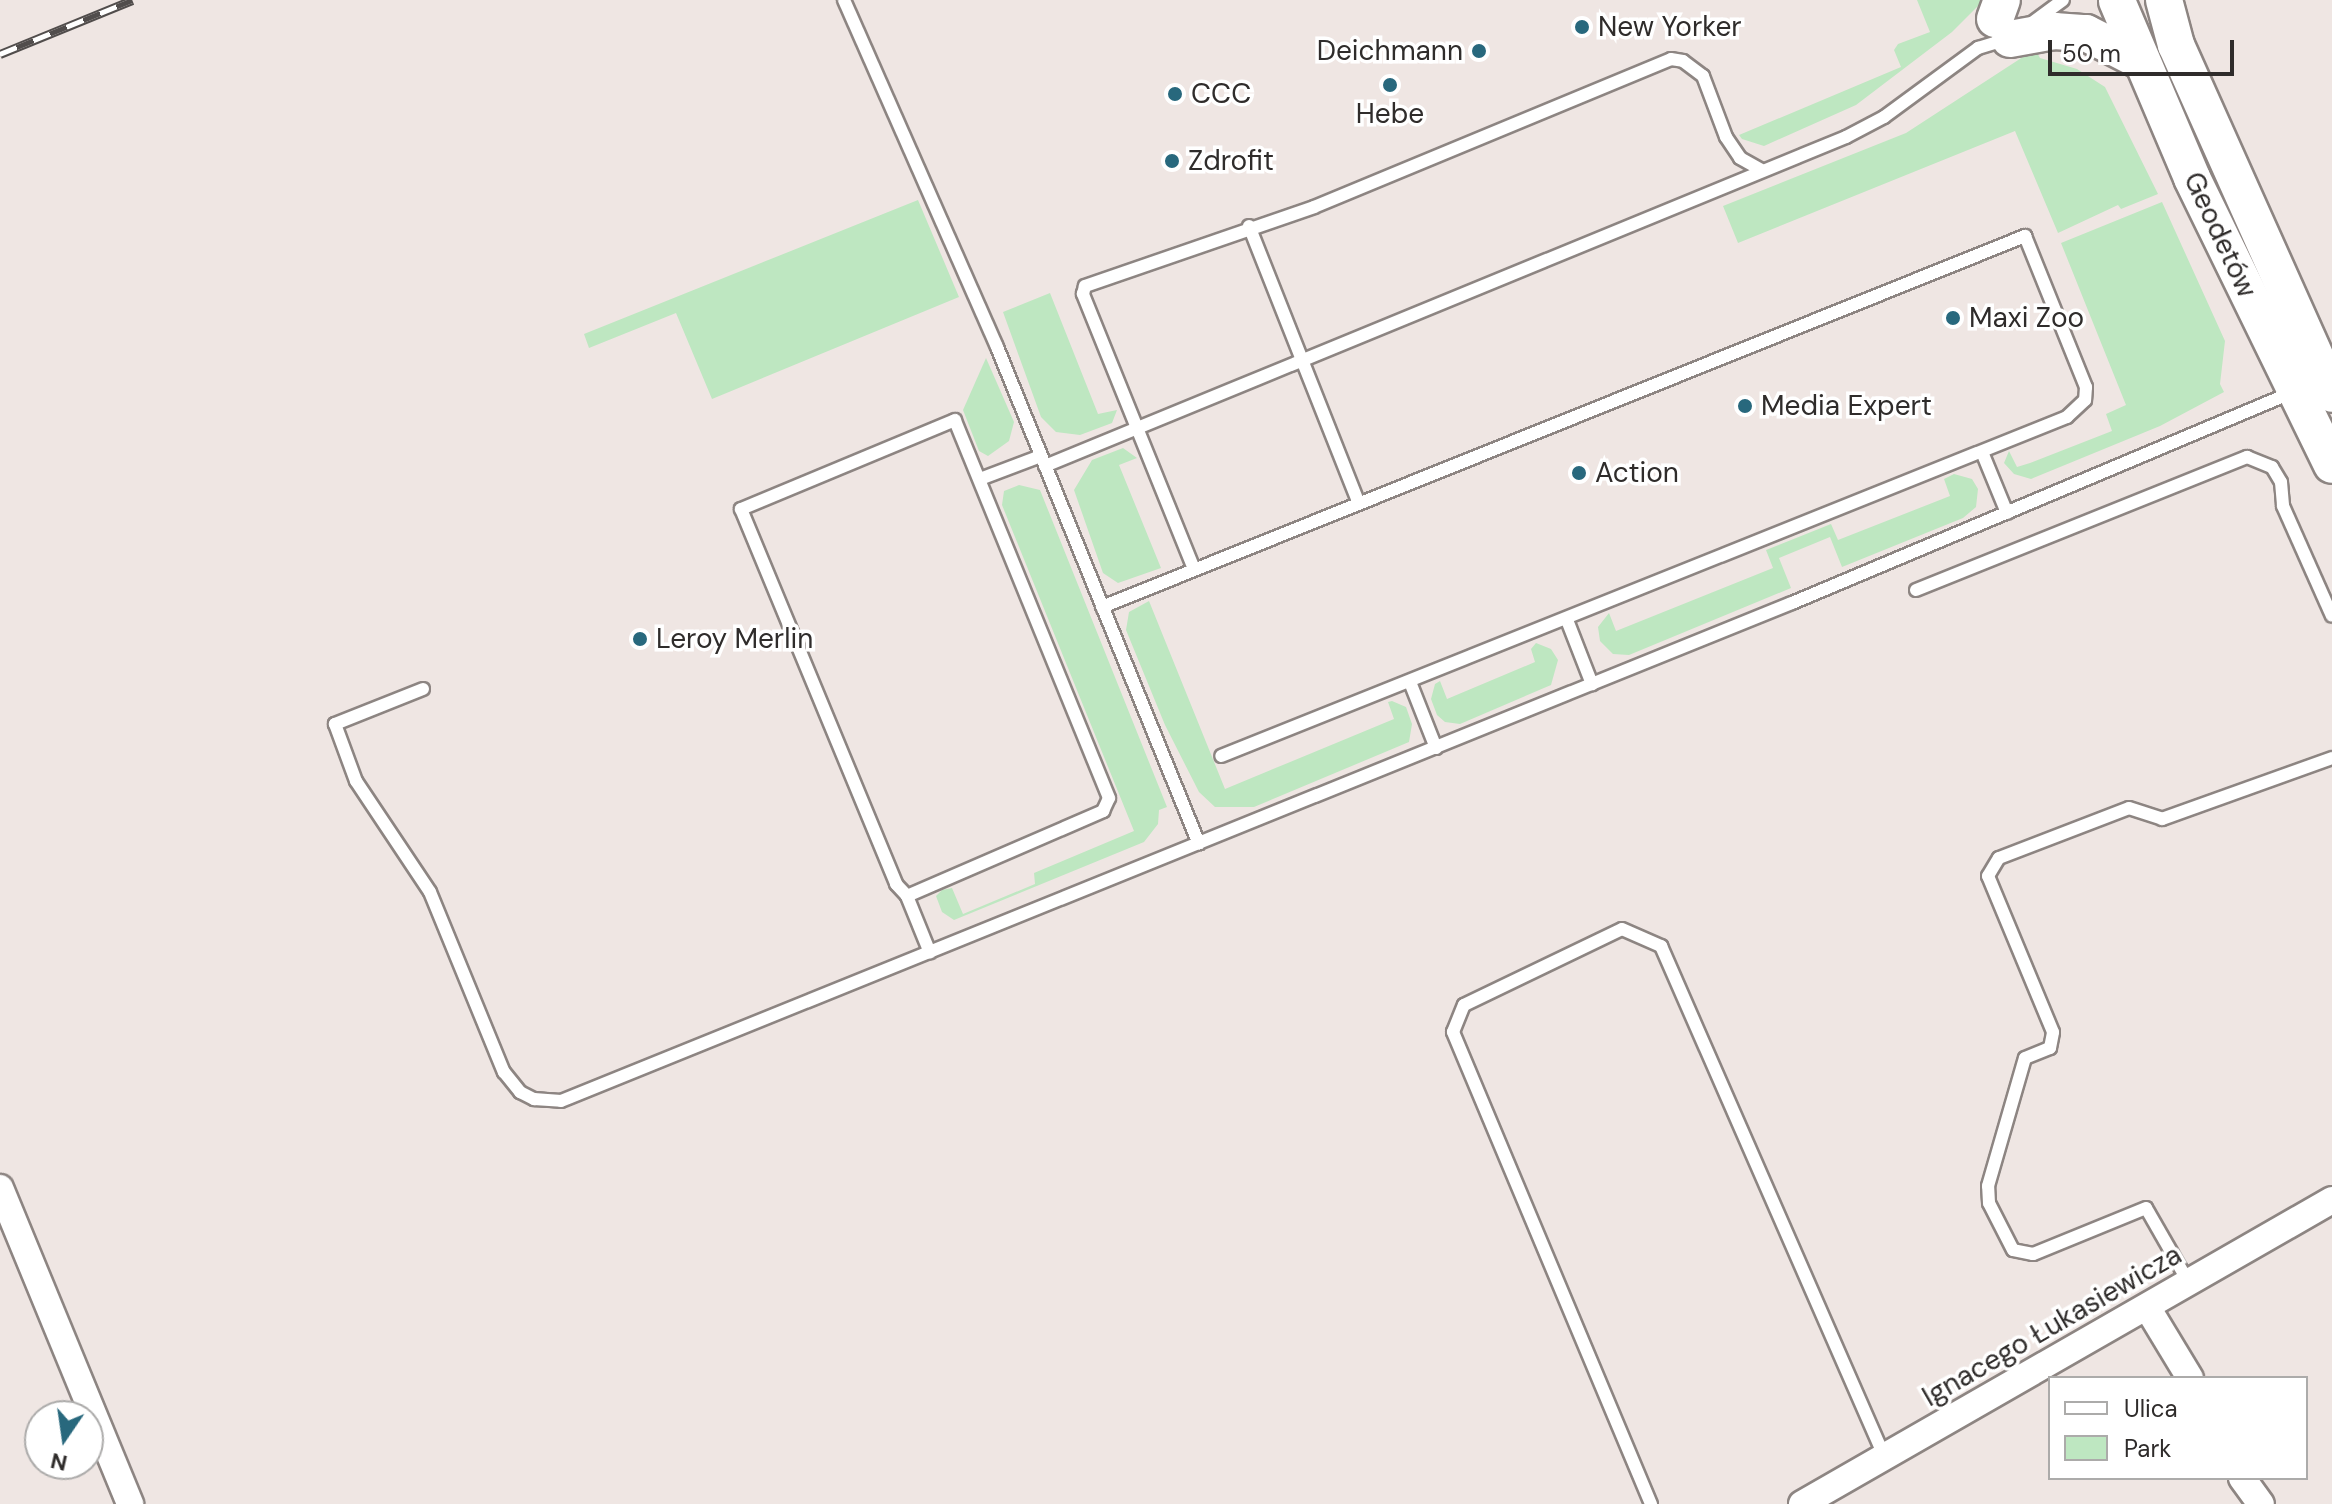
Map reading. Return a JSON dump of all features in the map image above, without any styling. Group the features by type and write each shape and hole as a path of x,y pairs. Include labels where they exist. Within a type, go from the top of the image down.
{"main road":[{"path":"2115,0 2131,0"},
{"name":"Geodetów","path":"2115,0 2141,61 2317,388"},
{"name":"Geodetów","path":"2164,0 2176,45 2317,388 2332,465"},
{"path":"2001,21 2054,31 2086,33 2141,61"}],"street":[{"path":"0,1188 130,1504"},
{"name":"Ignacego Łukasiewicza","path":"1802,1504 2332,1200"},
{"path":"2147,1307 2189,1376"},
{"path":"2243,1480 2261,1504"}],"lane":[{"path":"844,0 1043,461 1199,844"},
{"path":"980,479 1137,428 1737,185 1760,169 1884,117 2001,21 2063,0"},
{"path":"1194,569 1083,294 1085,286 1104,277 1137,270 1249,226 1267,225 1314,207 1671,59 1683,61 1703,76 1726,137 1740,158 1760,169"},
{"path":"1249,226 1358,502"},
{"path":"1102,607 2025,236 2086,387 2085,400 2067,417 1567,620 1221,756"},
{"path":"423,689 335,724 356,781 430,892 504,1072 520,1092 534,1099 577,1097 2317,388"},
{"path":"907,896 1103,811 1109,798 955,420 741,509 896,884 907,896 930,953"},
{"path":"1982,452 2007,513"},
{"path":"1916,590 2247,457 2272,467 2281,482 2283,506 2332,616"},
{"path":"1567,620 1592,684"},
{"path":"1410,682 1436,748"},
{"path":"2189,1283 2146,1208 2033,1254 2013,1250 1989,1203 1988,1186 2025,1058 2050,1048 2053,1032 1988,876 1999,858 2129,808 2162,819 2332,758"},
{"path":"1651,1504 1453,1032 1464,1005 1622,929 1661,946 1885,1458"}],"green space":[{"path":"1917,0 1984,0 1952,32 1856,105 1764,146 1742,139 1739,135 1901,67 1894,50 1898,44 1930,32"},
{"path":"2035,49 2040,58 2077,69 2105,87 2158,194 2121,209 2118,205 2058,233 2015,131 1738,243 1723,206 1906,133"},
{"path":"918,200 959,297 712,399 676,313 589,348 584,334"},
{"path":"2162,202 2225,341 2220,384 2224,392 2160,426 2031,479 2014,474 2004,463 2009,451 2017,467 2112,431 2106,414 2126,405 2061,243"},
{"path":"1050,293 1098,414 1117,410 1112,423 1080,435 1056,432 1041,417 1003,312"},
{"path":"986,358 1014,422 1009,441 988,456 979,451 963,410"},
{"path":"1123,448 1137,458 1119,465 1161,568 1118,583 1103,573 1074,490 1092,460"},
{"path":"1954,474 1972,479 1978,489 1976,507 1963,518 1842,567 1830,537 1779,558 1791,588 1629,655 1613,654 1600,641 1598,627 1609,613 1616,631 1773,568 1766,550 1831,524 1838,540 1950,496 1944,479"},
{"path":"1019,485 1040,490 1167,807 1159,810 1158,824 1144,842 954,920 942,912 936,896 942,890 952,888 963,914 1035,884 1034,873 1134,831 1002,505 1004,491"},
{"path":"1149,601 1225,789 1394,719 1388,702 1406,707 1412,724 1409,742 1254,807 1215,807 1199,792 1165,725 1126,630 1129,612"},
{"path":"1536,643 1551,649 1558,660 1551,685 1460,724 1445,722 1437,715 1431,699 1435,684 1440,681 1447,699 1535,662 1531,649"}],"railway":[{"path":"0,54 132,0"}],"place":[{"name":"New Yorker","path":"1582,27"},
{"name":"Deichmann","path":"1479,51"},
{"name":"Hebe","path":"1390,85"},
{"name":"CCC","path":"1175,94"},
{"name":"Zdrofit","path":"1172,161"},
{"name":"Maxi Zoo","path":"1953,318"},
{"name":"Media Expert","path":"1745,406"},
{"name":"Action","path":"1579,473"},
{"name":"Leroy Merlin","path":"640,639"}]}
